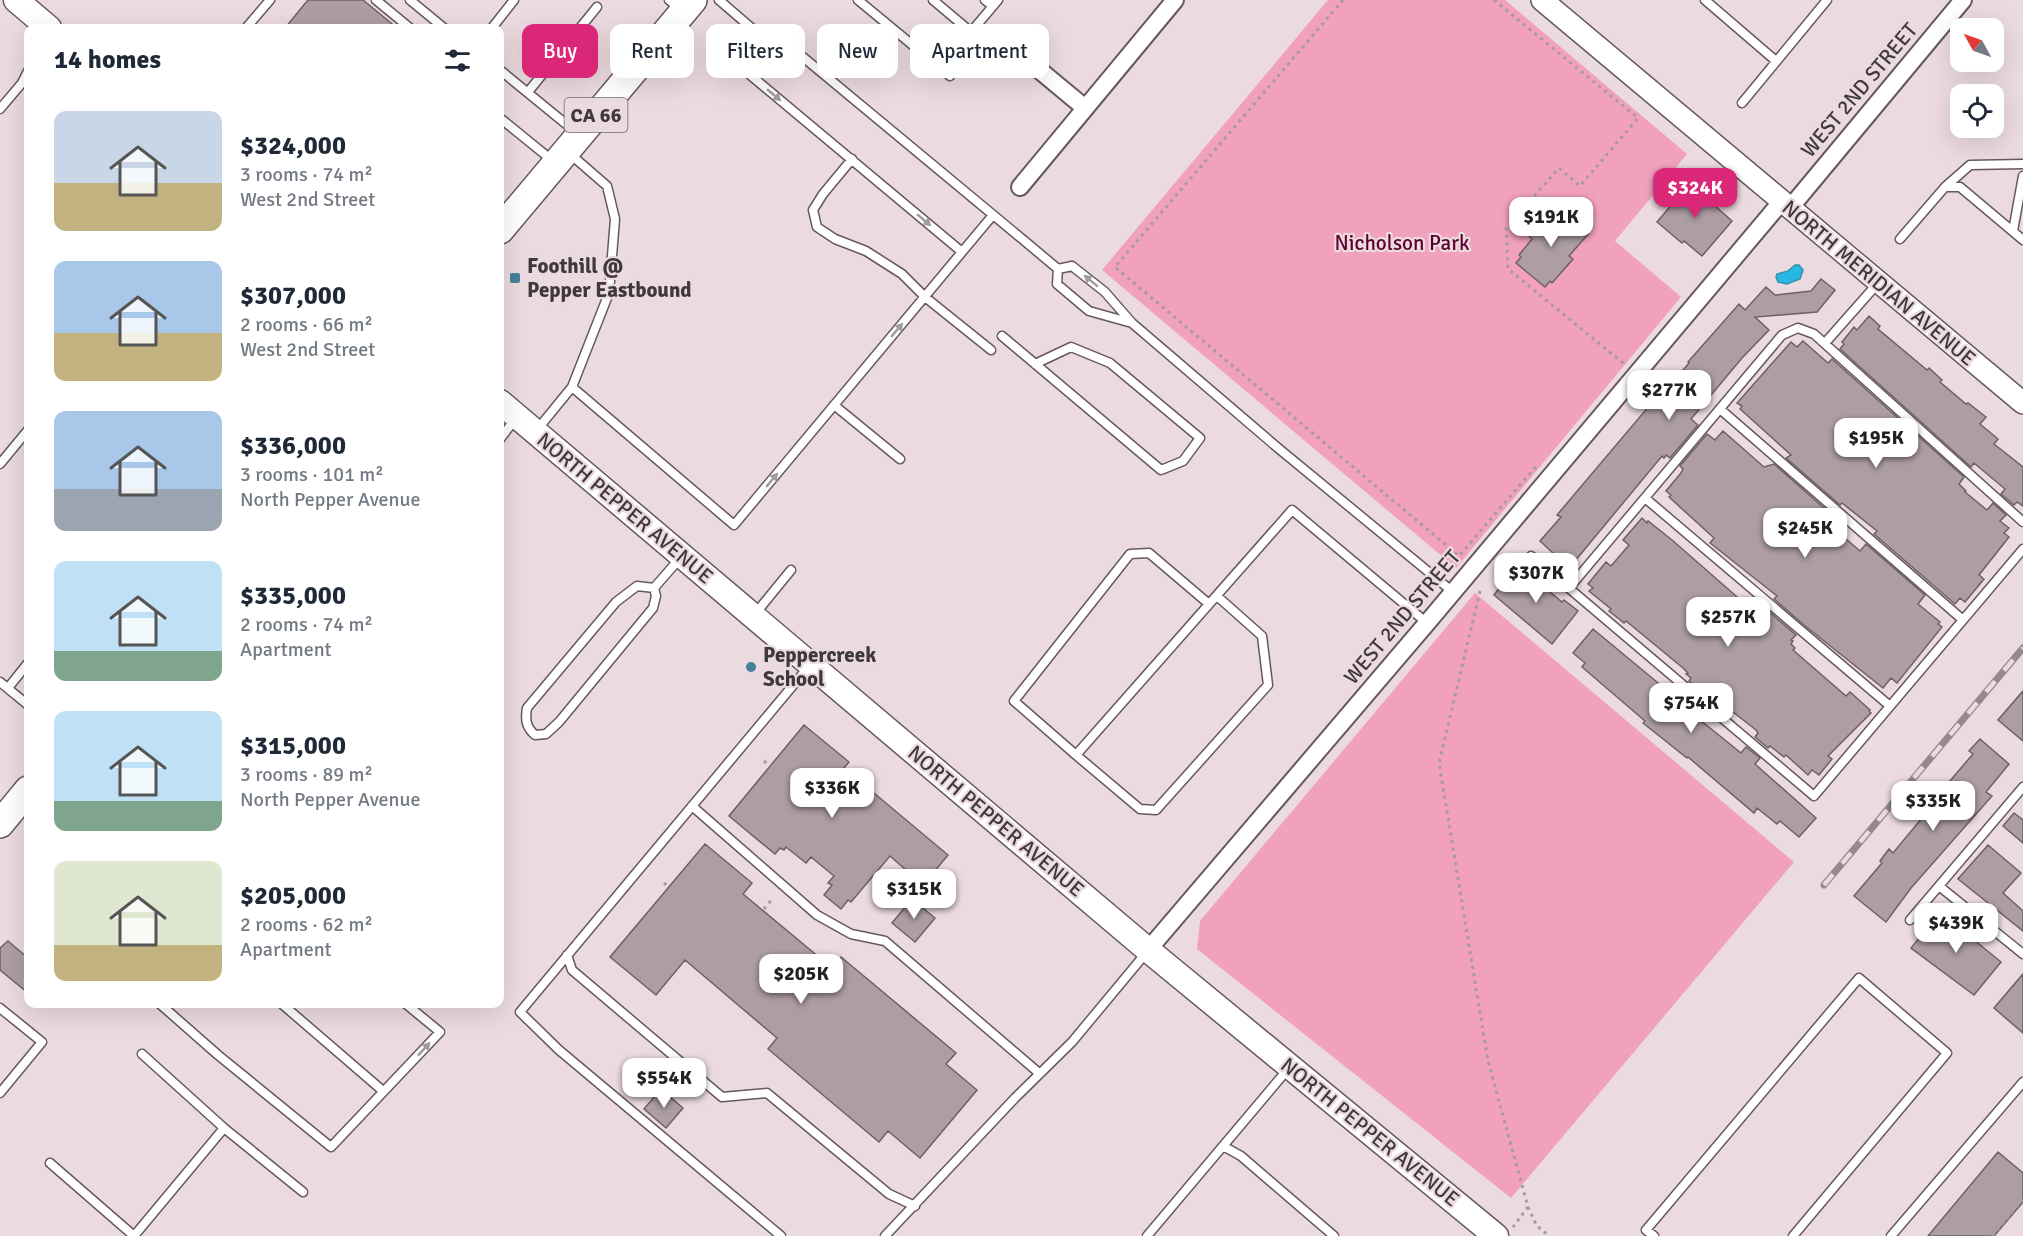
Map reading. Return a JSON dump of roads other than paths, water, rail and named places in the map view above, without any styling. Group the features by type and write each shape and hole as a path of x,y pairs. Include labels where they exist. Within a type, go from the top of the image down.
{"main road":[{"path":"16,0 45,24"},
{"name":"CA 66","path":"504,219 567,150 682,4"},
{"name":"NORTH PEPPER AVENUE","path":"517,417 1148,950 1290,1067 1504,1232"},
{"path":"0,824 24,795"}],"street":[{"path":"1020,187 1175,0"},
{"name":"NORTH MERIDIAN AVENUE","path":"1542,0 2023,403"},
{"name":"WEST 2ND STREET","path":"1148,950 1963,0"},
{"path":"1049,78 1085,108"}],"lane":[{"path":"249,24 270,0"},
{"path":"376,0 405,24"},
{"path":"410,0 439,24"},
{"path":"495,24 514,0"},
{"path":"719,0 747,24"},
{"path":"858,0 910,43"},
{"path":"933,0 971,32 996,3 985,0"},
{"path":"1705,0 1776,61"},
{"path":"1742,103 1827,0"},
{"path":"528,92 597,7"},
{"path":"805,59 1058,269"},
{"path":"504,73 528,92 567,150 607,186 615,219 609,293 572,387 517,417 504,434"},
{"path":"754,78 962,252"},
{"path":"0,109 24,87"},
{"path":"504,120 567,150"},
{"path":"852,159 813,210 817,227 835,238 866,251 902,274 925,297 991,350"},
{"path":"1900,240 1945,187 1970,165 2023,164"},
{"path":"2013,231 2023,176"},
{"path":"1945,187 1960,187 2023,240"},
{"path":"572,387 734,525 993,215"},
{"path":"1058,269 1072,266 1105,292 1132,323 1278,448 1453,592"},
{"path":"1058,269 1057,284 1089,311 1132,323"},
{"path":"1825,343 1879,282"},
{"path":"1569,588 1782,334 1798,328 1814,334 1825,343 2023,522"},
{"path":"1002,336 1035,364 1161,470 1183,461 1200,438 1110,363 1071,347 1035,364"},
{"path":"834,405 900,459"},
{"path":"1720,409 1963,620"},
{"path":"0,464 24,435"},
{"path":"1645,498 1890,706"},
{"path":"1076,755 1292,510 1427,623"},
{"path":"1531,556 1814,796 2023,549"},
{"path":"1209,604 1149,553 1130,554 1014,701 1140,809 1156,810 1268,685 1262,636 1217,596"},
{"path":"654,588 682,556"},
{"path":"753,616 791,570"},
{"path":"638,586 654,588 656,596 653,608 559,722 546,734 535,735 529,730 525,719 527,708 616,602 638,586"},
{"path":"781,1236 559,1050 520,1012 810,664"},
{"path":"8,688 24,668"},
{"path":"0,682 24,702"},
{"path":"1910,920 2023,787"},
{"path":"692,806 817,915 851,934 885,942 1039,1073"},
{"path":"1939,886 2023,954"},
{"path":"885,1236 1039,1073 1072,1042 1148,950"},
{"path":"567,955 573,970 722,1097 767,1093 889,1194 915,1206"},
{"path":"1654,1236 1646,1230 1859,978 1947,1053 1793,1236"},
{"path":"0,1008 42,1042 0,1093"},
{"path":"165,1008 331,1148 440,1032 411,1008"},
{"path":"287,1008 383,1091"},
{"path":"142,1054 224,1128 303,1192"},
{"path":"1147,1236 1290,1067"},
{"path":"1891,1236 2023,1082"},
{"path":"50,1163 134,1236 224,1128"},
{"path":"1223,1146 1240,1156 1334,1236"}],"water":[{"path":"1795,265 1799,265 1803,270 1800,279 1787,284 1778,282 1777,274 1788,271"}],"railway":[{"path":"1824,885 2023,648"}],"place":[{"name":"Foothill @ Pepper Eastbound","path":"515,278"},
{"name":"Peppercreek School","path":"751,667"}],"park label":[{"name":"Nicholson Park","path":"1402,243"}]}
